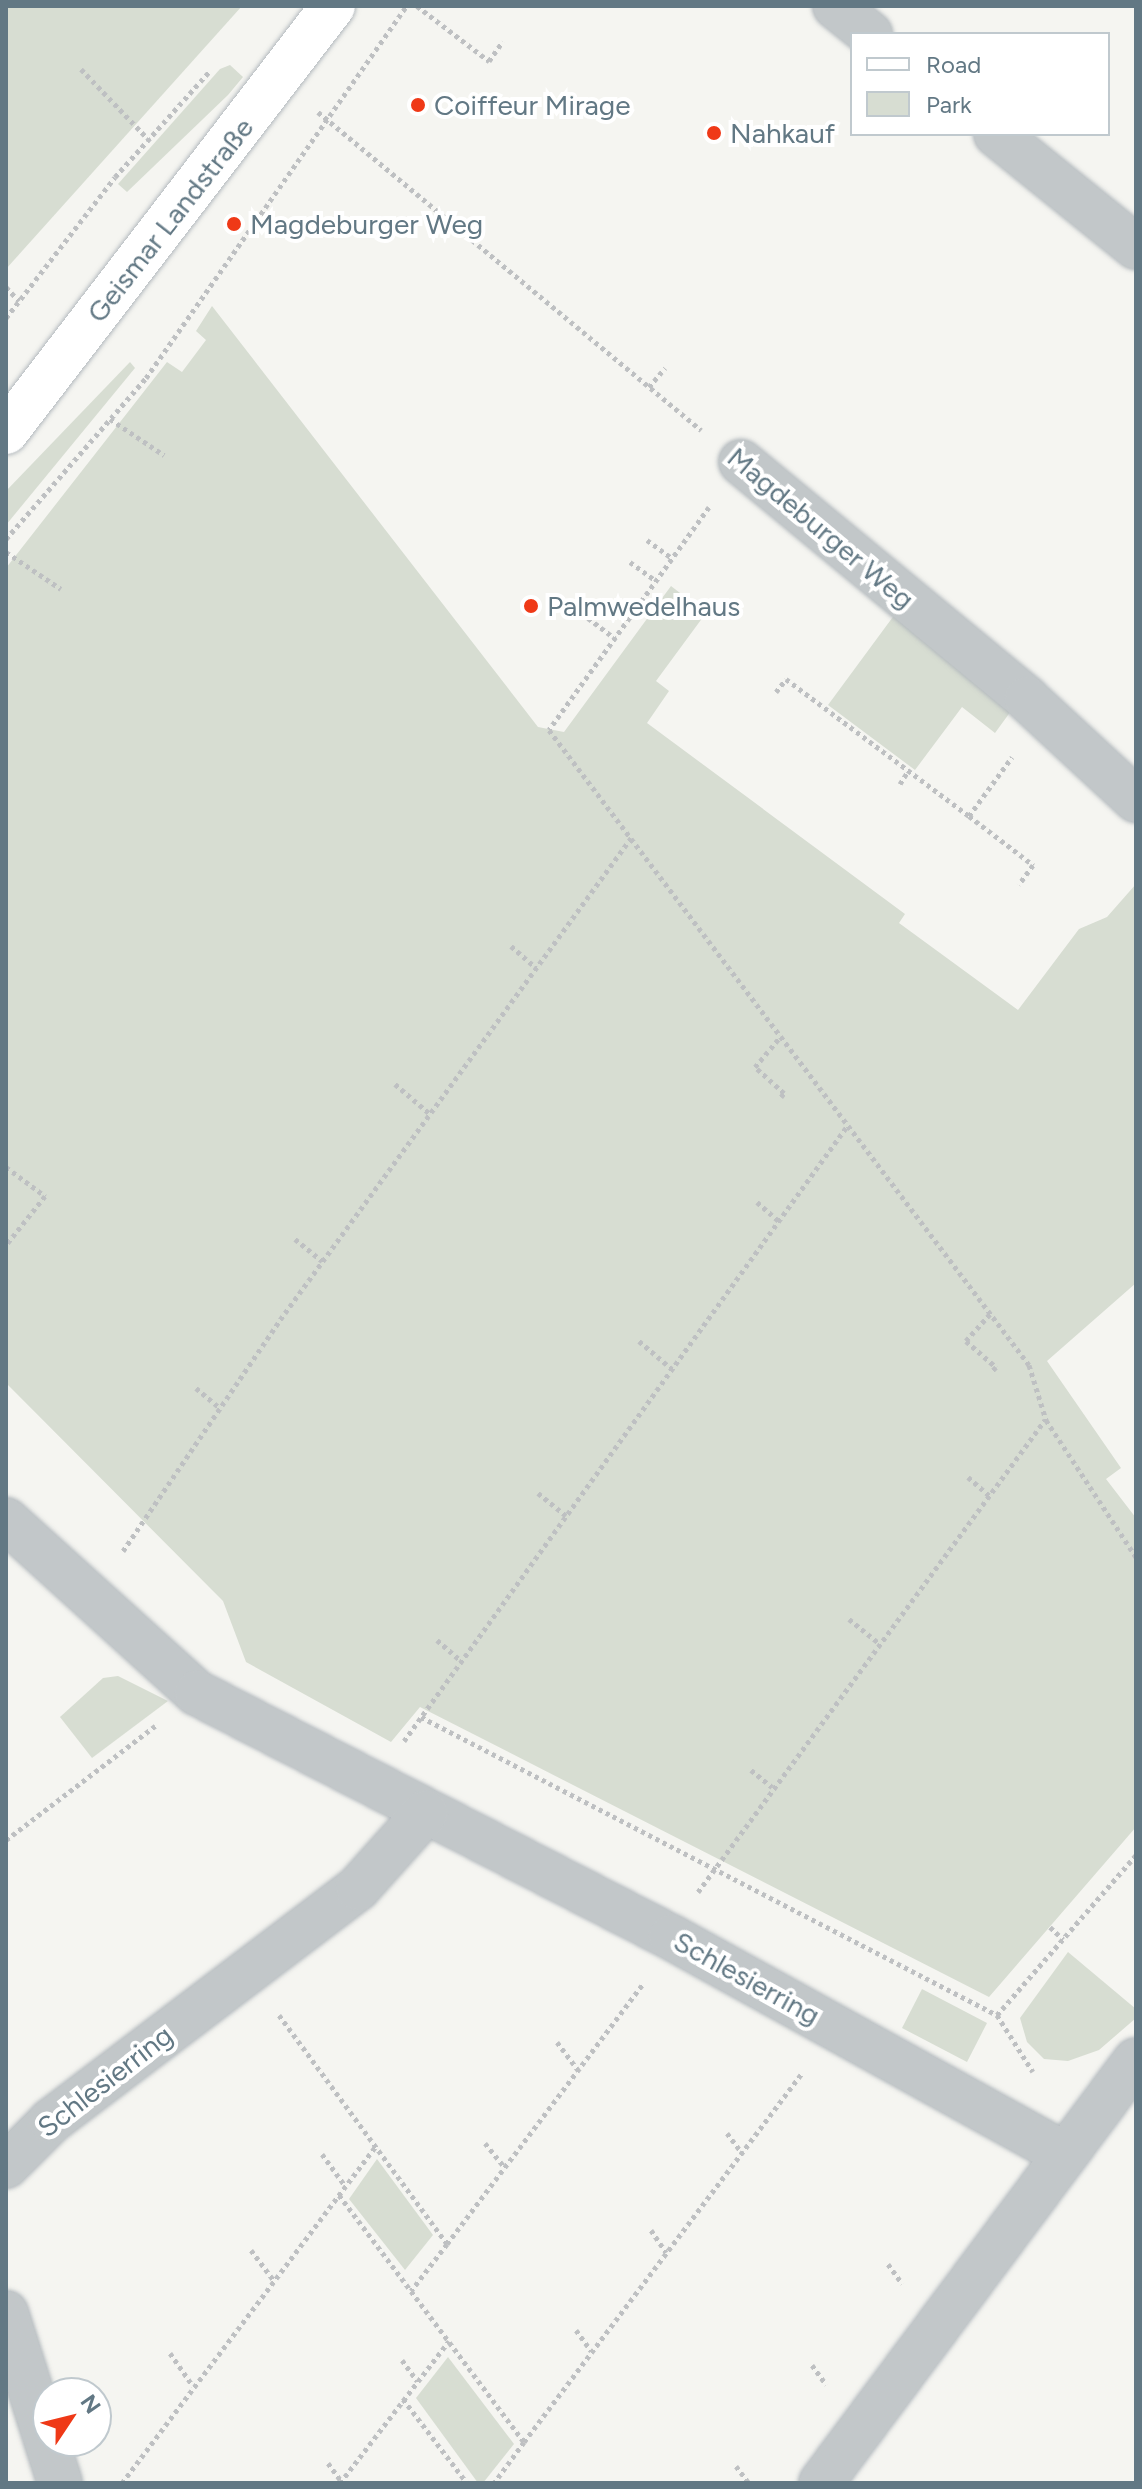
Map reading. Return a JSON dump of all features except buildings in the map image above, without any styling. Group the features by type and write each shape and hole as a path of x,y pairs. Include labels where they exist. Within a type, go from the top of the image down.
{"main road":[{"name":"Geismar Landstraße","path":"6,432 333,6"}],"street":[{"path":"835,6 868,32"},
{"path":"998,136 1136,247"},
{"name":"Magdeburger Weg","path":"741,462 1044,715 1136,800"},
{"name":"Schlesierring","path":"6,1520 197,1693 671,1937 1064,2154"},
{"name":"Schlesierring","path":"6,2166 51,2121 358,1888 425,1813"},
{"path":"821,2483 1136,2060"},
{"path":"6,2313 60,2483"}],"path":[{"path":"6,539 146,378 406,6"},
{"path":"417,6 489,61 503,41"},
{"path":"6,318 149,140 212,68"},
{"path":"81,69 149,140"},
{"name":"Magdeburger Weg","path":"278,80 741,462"},
{"path":"6,287 19,301"},
{"path":"649,387 665,368"},
{"path":"110,419 164,455"},
{"path":"741,462 549,730 1029,1365 1046,1420 1136,1557"},
{"path":"647,540 672,558"},
{"path":"6,552 61,589"},
{"path":"630,562 656,581"},
{"path":"588,618 615,638"},
{"path":"776,692 786,679 1033,865 1019,884"},
{"path":"969,816 1044,715"},
{"path":"900,784 908,771"},
{"path":"91,1598 322,1261 631,838"},
{"path":"511,946 536,968"},
{"path":"781,1036 755,1067 784,1093 781,1097"},
{"path":"395,1084 430,1114"},
{"path":"427,1708 848,1125"},
{"path":"6,1167 45,1196 6,1245"},
{"path":"757,1202 779,1221"},
{"path":"295,1239 322,1261"},
{"path":"990,1314 966,1341 996,1367 992,1371"},
{"path":"639,1341 672,1369"},
{"path":"196,1388 220,1408"},
{"path":"719,1859 1046,1420"},
{"path":"968,1477 990,1496"},
{"path":"538,1493 566,1516"},
{"path":"849,1619 879,1643"},
{"path":"437,1640 461,1661"},
{"path":"6,1840 197,1693"},
{"path":"421,1717 997,2015 1036,2077"},
{"path":"751,1770 772,1787"},
{"path":"997,2015 1136,1855"},
{"path":"1050,1927 1063,1939"},
{"path":"411,2291 639,1991 671,1937"},
{"path":"494,2483 837,2027"},
{"path":"557,2042 579,2071"},
{"path":"315,2064 447,2244"},
{"path":"727,2133 742,2153"},
{"path":"485,2143 505,2168"},
{"path":"122,2483 375,2147"},
{"path":"322,2154 345,2186"},
{"path":"339,2195 524,2442"},
{"path":"651,2230 666,2252"},
{"path":"251,2250 274,2281"},
{"path":"576,2330 591,2351"},
{"path":"328,2463 340,2482 449,2341"},
{"path":"170,2353 193,2386"},
{"path":"402,2360 417,2381"},
{"path":"403,2399 467,2483"},
{"path":"736,2466 749,2483"}],"green space":[{"path":"6,6 242,6 6,269"},
{"path":"230,65 243,77 127,192 118,184 220,69"},
{"path":"212,306 538,727 564,732 671,586 706,613 656,681 669,691 647,723 905,914 899,923 1018,1010 1079,929 1107,917 1136,884 1136,1283 1047,1361 1121,1468 1106,1479 1136,1518 1136,1827 989,1997 420,1707 391,1742 246,1662 223,1601 6,1383 6,568 167,362 182,372 206,340 196,331"},
{"path":"130,362 135,368 6,525 6,491"},
{"path":"898,610 1011,711 995,733 962,707 915,770 828,705"},
{"path":"118,1676 168,1701 92,1758 60,1717 103,1678"},
{"path":"1068,1952 1136,2009 1136,2018 1099,2050 1068,2061 1044,2059 1027,2042 1020,2018"},
{"path":"922,1989 987,2023 967,2062 902,2028"},
{"path":"377,2159 433,2235 405,2270 349,2199"},
{"path":"448,2357 514,2444 483,2483 478,2483 416,2398"}],"place":[{"name":"Coiffeur Mirage","path":"418,105"},
{"name":"Nahkauf","path":"714,133"},
{"name":"Magdeburger Weg","path":"234,224"},
{"name":"Palmwedelhaus","path":"531,606"}]}
